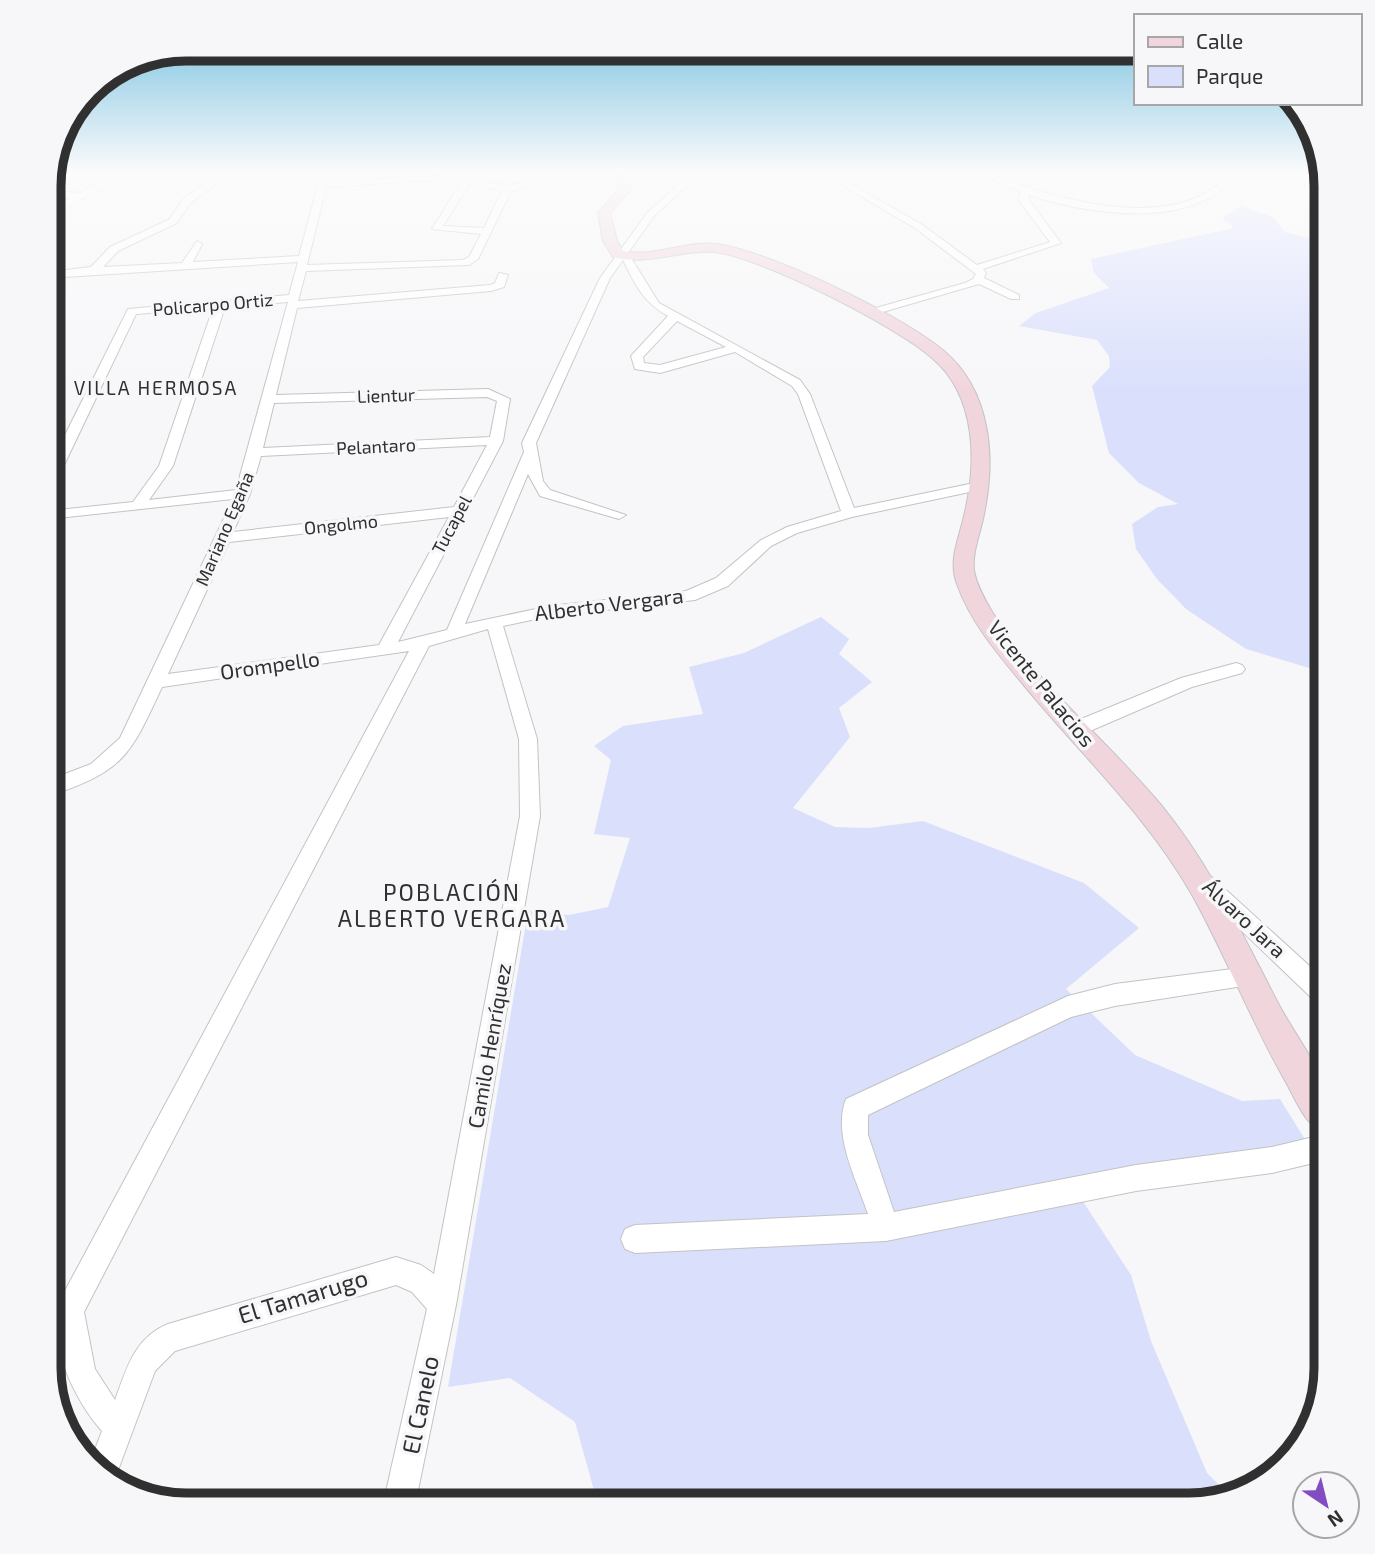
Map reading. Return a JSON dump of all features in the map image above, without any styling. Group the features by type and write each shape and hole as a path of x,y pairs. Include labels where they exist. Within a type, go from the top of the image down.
{"main road":[{"path":"614,247 624,256"},
{"name":"Vicente Palacios","path":"624,256 705,248 730,250 869,313 923,343 954,372 978,418 981,436 979,486 962,559 966,582 1008,650 1169,836 1193,871 1300,1075 1314,1096"}],"street":[{"path":"94,270 119,247"},
{"path":"186,265 196,247"},
{"name":"Mariano Egaña","path":"61,784 86,775 120,752 223,538 243,494 257,452 307,247"},
{"path":"62,274 186,265 460,265 473,259 479,247"},
{"path":"619,515 545,493 536,481 530,448 592,303 630,247"},
{"path":"944,247 978,274 1015,297"},
{"path":"869,313 969,285 978,274 1050,247"},
{"path":"624,256 646,295 674,317 783,373 800,388 849,513"},
{"name":"Policarpo Ortiz","path":"62,456 132,311 491,288 500,285 503,275"},
{"path":"137,506 166,466 220,304"},
{"path":"674,317 642,348 637,356 639,366 660,369 737,348"},
{"name":"Lientur","path":"270,399 488,393 502,396"},
{"name":"Tucapel","path":"385,650 496,441 505,403 502,396"},
{"name":"Pelantaro","path":"257,452 496,441"},
{"name":"Tucapel","path":"453,634 530,448"},
{"name":"Alberto Vergara","path":"385,650 422,643 494,622 550,611 676,598 701,592 722,582 777,537 849,513 979,486"},
{"path":"62,514 243,494"},
{"name":"Ongolmo","path":"223,538 459,511"},
{"name":"Camilo Henríquez","path":"442,1305 530,816 528,739 494,622"},
{"path":"106,1463 118,1426 97,1406 87,1387 72,1337 70,1310 422,643"},
{"name":"Orompello","path":"155,682 385,650"},
{"path":"1076,729 1187,682 1236,670"},
{"name":"Álvaro Jara","path":"1193,871 1314,985"},
{"path":"886,1227 855,1135 855,1108 1068,1007 1115,995 1248,977"},
{"path":"635,1239 886,1227 1136,1178 1272,1160 1314,1150"},
{"name":"El Tamarugo","path":"118,1426 144,1362 155,1348 168,1339 396,1270 408,1272 423,1281 442,1305"},
{"name":"El Canelo","path":"402,1493 442,1305"}],"green space":[{"path":"1149,247 1314,247 1314,669 1246,649 1186,609 1157,579 1136,549 1132,524 1158,507 1178,504 1139,483 1109,453 1092,386 1110,367 1109,356 1097,340 1019,326 1036,313 1109,288 1094,273 1091,259"},
{"path":"821,617 849,639 839,654 872,682 839,708 850,737 793,808 835,827 869,828 923,821 1084,883 1139,928 1066,989 1135,1055 1242,1101 1280,1099 1309,1146 1080,1197 1131,1275 1151,1341 1207,1473 1222,1488 1188,1493 595,1493 575,1422 510,1378 448,1387 528,911 569,915 608,907 630,838 594,834 611,760 594,746 623,726 703,714 689,667 744,653"}],"district":[{"name":"VILLA HERMOSA","path":"156,388"},
{"name":"POBLACIÓN ALBERTO VERGARA","path":"452,906"}]}
